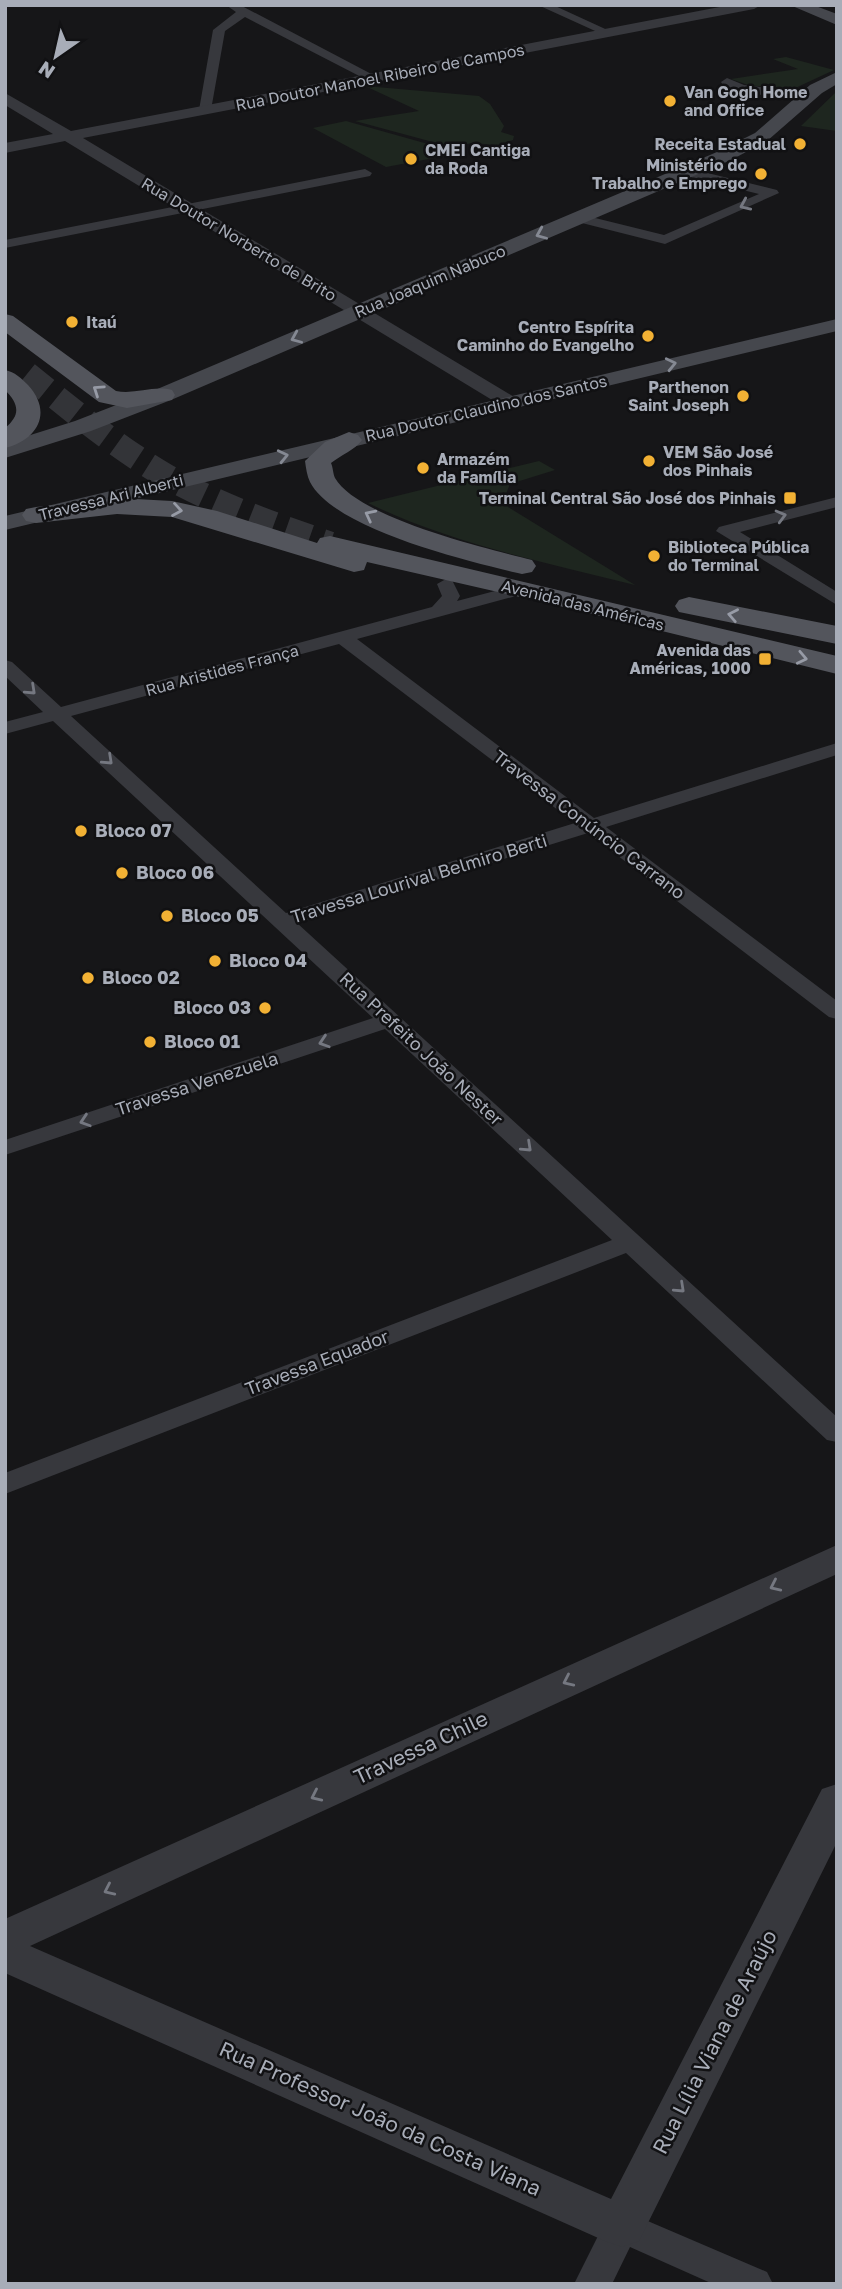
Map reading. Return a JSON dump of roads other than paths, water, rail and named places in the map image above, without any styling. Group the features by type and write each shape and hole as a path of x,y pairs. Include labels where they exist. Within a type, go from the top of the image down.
{"main road":[{"path":"798,5 837,20"},
{"name":"Rua Joaquim Nabuco","path":"5,451 83,426 163,395 687,172 761,137 807,97 837,77"},
{"path":"5,321 108,397 127,401 163,395"},
{"name":"Rua Doutor Claudino dos Santos","path":"216,471 837,325"},
{"path":"5,333 27,373 26,396 31,415 26,426 5,440"},
{"path":"5,357 27,373"},
{"path":"349,440 324,454 318,461 317,470 325,485 351,505 421,536 574,582"},
{"name":"Travessa Ari Alberti","path":"5,523 216,471"},
{"path":"36,515 117,506 172,509 207,517 341,560 443,598 516,588"},
{"name":"Avenida das Américas","path":"837,635 574,582 339,539 405,564 516,588 837,666"}],"street":[{"path":"231,5 373,78"},
{"path":"543,5 608,33"},
{"name":"Rua Doutor Manoel Ribeiro de Campos","path":"5,148 754,5"},
{"path":"205,110 219,30 244,12"},
{"path":"727,82 741,88 807,97"},
{"name":"Rua Doutor Norberto de Brito","path":"5,98 509,402"},
{"path":"579,218 665,240 772,193 687,172"},
{"path":"5,244 365,173"},
{"path":"837,502 725,531 837,600"},
{"name":"Rua Aristides França","path":"5,728 342,637 443,598"},
{"name":"Travessa Conúncio Carrano","path":"342,637 837,1012"},
{"name":"Rua Prefeito João Nester","path":"5,666 837,1433"},
{"name":"Travessa Lourival Belmiro Berti","path":"282,921 837,749"},
{"name":"Travessa Venezuela","path":"5,1148 389,1020"},
{"name":"Travessa Equador","path":"5,1484 629,1242"},
{"name":"Travessa Chile","path":"5,1938 837,1558"},
{"name":"Rua Lília Viana de Araújo","path":"593,2284 837,1800"},
{"name":"Rua Professor João da Costa Viana","path":"5,1954 754,2284"}],"tunnel":[{"path":"27,374 112,440 166,476 226,505 330,544"}],"place":[{"name":"Van Gogh Home and Office","path":"670,101"},
{"name":"Receita Estadual","path":"800,144"},
{"name":"CMEI Cantiga da Roda","path":"411,159"},
{"name":"Ministério do Trabalho e Emprego","path":"761,174"},
{"name":"Itaú","path":"72,322"},
{"name":"Centro Espírita Caminho do Evangelho","path":"648,336"},
{"name":"Parthenon Saint Joseph","path":"743,396"},
{"name":"VEM São José dos Pinhais","path":"649,461"},
{"name":"Armazém da Família","path":"423,468"},
{"name":"Terminal Central São José dos Pinhais","path":"790,498"},
{"name":"Biblioteca Pública do Terminal","path":"654,556"},
{"name":"Avenida das Américas, 1000","path":"765,659"},
{"name":"Bloco 07","path":"81,831"},
{"name":"Bloco 06","path":"122,873"},
{"name":"Bloco 05","path":"167,916"},
{"name":"Bloco 04","path":"215,961"},
{"name":"Bloco 02","path":"88,978"},
{"name":"Bloco 03","path":"265,1008"},
{"name":"Bloco 01","path":"150,1042"}]}
